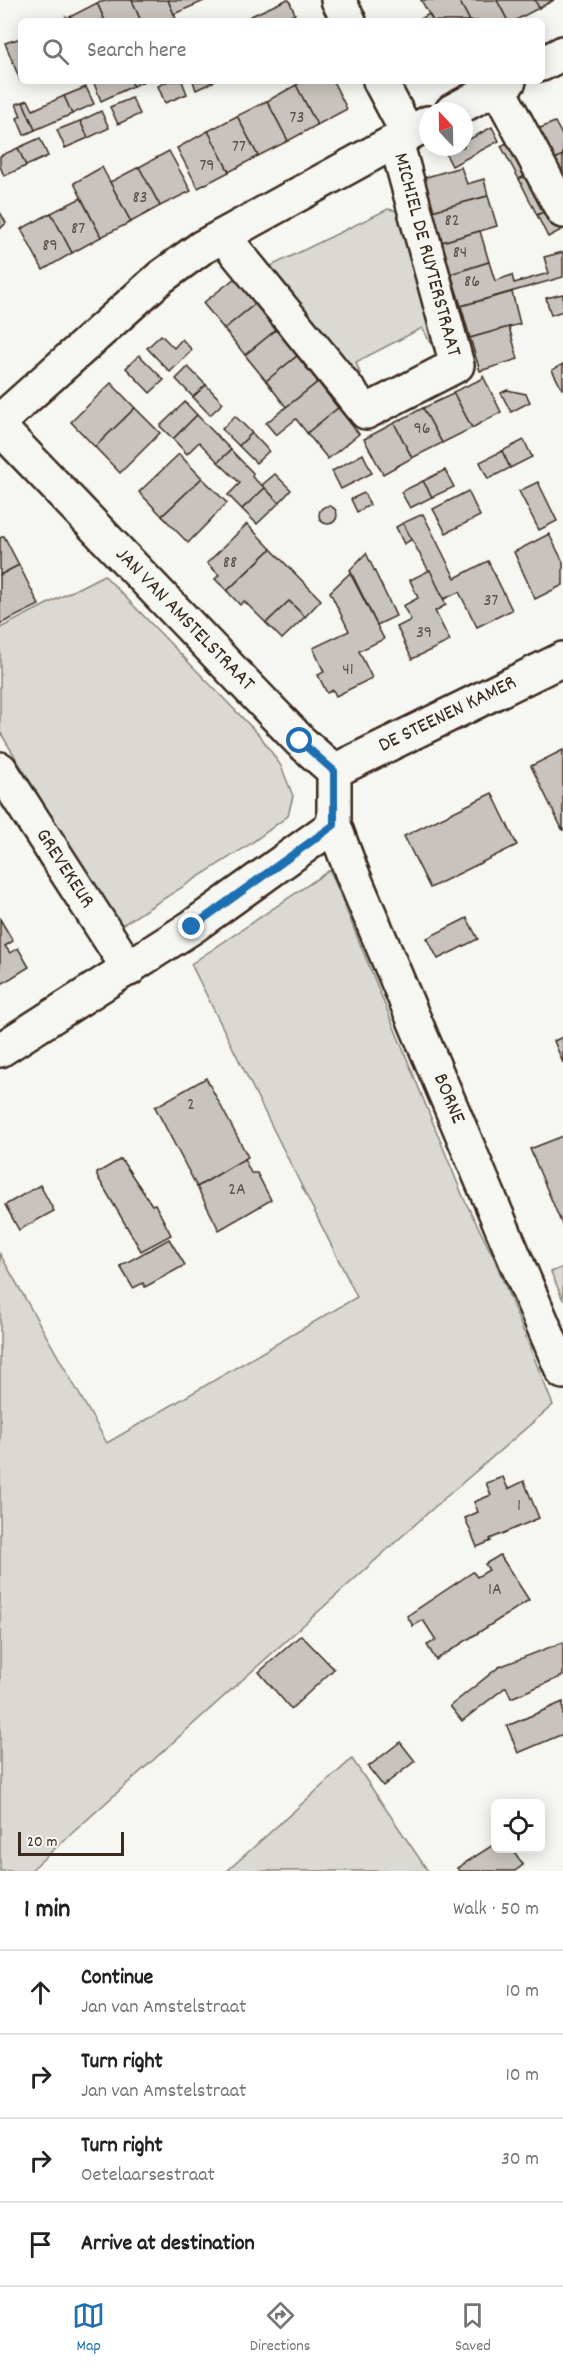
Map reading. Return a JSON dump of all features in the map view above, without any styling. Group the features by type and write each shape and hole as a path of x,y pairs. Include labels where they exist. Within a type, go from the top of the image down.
{"street":[{"path":"338,0 347,18"},
{"path":"545,62 563,53"},
{"path":"382,84 411,133"},
{"path":"469,102 503,84 563,211"},
{"name":"MICHIEL DE RUYTERSTRAAT","path":"0,422 161,277 223,236 411,133 458,365 366,412 223,236"},
{"name":"JAN VAN AMSTELSTRAAT","path":"0,428 300,741 334,771"},
{"name":"DE STEENEN KAMER","path":"334,771 563,659"},
{"name":"GREVEKEUR","path":"0,769 129,969"},
{"path":"0,1050 192,927 334,825 334,771"},
{"name":"BORNE","path":"334,825 352,873 563,1372"}],"shaded area":[{"path":"388,209 407,213 446,347 436,352 422,328 356,362 367,393 270,284 271,266"},
{"path":"104,575 261,737 281,766 293,796 288,816 246,847 119,927 0,732 0,628"},
{"path":"330,870 464,1199 494,1258 553,1405 439,1503 30,1871 0,1871 0,1254 107,1443 357,1297 191,964"},
{"path":"563,1267 563,1300 551,1272"},
{"path":"352,1759 428,1871 227,1871"}],"building":[{"path":"110,0 132,0 140,18 104,18 97,3"},
{"path":"132,0 168,0 176,18 140,18"},
{"path":"168,0 204,0 204,1 174,14"},
{"path":"286,0 289,0 295,14 286,18 252,18 251,16"},
{"path":"421,0 459,0 468,18 431,18"},
{"path":"459,0 497,0 506,18 468,18"},
{"path":"497,0 535,0 539,8 520,18 506,18"},
{"path":"535,0 554,0 539,8"},
{"path":"97,3 104,18 68,18"},
{"path":"18,39 18,75 5,43"},
{"path":"94,84 132,84 133,86 101,101"},
{"path":"183,84 187,94 165,103 158,86"},
{"path":"194,84 209,84 196,90"},
{"path":"334,84 347,109 317,125 296,85"},
{"path":"296,85 317,125 288,141 267,101"},
{"path":"86,87 94,104 72,114 64,96"},
{"path":"64,96 72,114 35,130 23,102 28,100 33,110"},
{"path":"132,98 140,114 118,124 110,107"},
{"path":"267,101 288,141 258,156 237,116"},
{"path":"23,102 35,130 24,135 17,118 21,116 16,104"},
{"path":"101,111 109,128 88,138 80,121"},
{"path":"237,116 258,156 229,172 208,131"},
{"path":"80,121 88,138 65,148 57,130"},
{"path":"555,122 563,137 563,155 549,162 533,131"},
{"path":"492,127 499,141 473,155 473,137"},
{"path":"208,131 229,172 198,188 177,148"},
{"path":"518,137 535,171 519,179 501,146"},
{"path":"40,138 48,156 26,166 18,148"},
{"path":"18,148 26,166 4,176 0,166 0,156"},
{"path":"169,151 191,191 160,206 139,167"},
{"path":"563,155 563,183 549,162"},
{"path":"447,156 471,156 452,166"},
{"path":"102,167 131,222 101,237 74,183"},
{"path":"139,167 160,206 131,222 110,182"},
{"path":"461,167 467,184 484,179 488,196 432,211 423,178"},
{"path":"535,171 556,206 537,215 519,179"},
{"path":"488,196 497,226 442,242 432,211"},
{"path":"81,198 101,237 72,253 51,213"},
{"path":"556,206 563,220 563,229 548,237 537,215"},
{"path":"0,212 6,223 0,229"},
{"path":"51,213 72,253 43,270 21,229"},
{"path":"480,231 489,262 451,274 442,242"},
{"path":"563,252 563,277 461,306 451,274 489,262 495,281 512,275 514,283 549,273 544,257"},
{"path":"235,278 255,304 224,329 203,303"},
{"path":"512,292 520,324 470,338 461,306"},
{"path":"563,294 563,311 551,315 546,298"},
{"path":"255,304 276,330 245,355 224,329"},
{"path":"509,327 518,359 480,371 470,338"},
{"path":"276,330 297,356 266,381 245,355"},
{"path":"161,335 174,348 182,339 192,350 170,372 147,348"},
{"path":"139,355 164,380 150,393 126,368"},
{"path":"297,356 318,382 286,407 266,381"},
{"path":"563,364 563,388 562,389 552,370"},
{"path":"188,367 206,385 193,397 176,379"},
{"path":"483,376 501,412 472,428 453,392 482,379"},
{"path":"318,382 338,408 307,433 296,419 276,435 266,423"},
{"path":"111,383 135,408 95,447 71,422"},
{"path":"206,385 223,403 210,415 193,397"},
{"path":"507,390 526,394 530,402 511,412 501,393"},
{"path":"453,392 472,428 442,443 423,408"},
{"path":"185,402 197,415 173,439 160,426"},
{"path":"135,408 160,433 120,473 95,447"},
{"path":"338,408 359,434 328,459 307,433"},
{"path":"423,408 442,443 412,458 394,423"},
{"path":"197,415 231,450 218,462 199,442 187,454 173,439"},
{"path":"235,416 252,433 239,446 222,429"},
{"path":"394,423 412,458 383,474 364,439"},
{"path":"252,433 269,451 256,463 239,446"},
{"path":"524,440 532,457 510,468 502,451"},
{"path":"231,450 253,473 252,477 265,488 242,509 228,495 240,483 218,462"},
{"path":"502,451 510,468 488,479 480,462"},
{"path":"179,454 202,478 162,516 139,492"},
{"path":"363,454 372,473 341,489 332,471"},
{"path":"445,470 454,487 432,497 423,481"},
{"path":"275,474 291,490 279,503 262,485"},
{"path":"202,478 227,503 188,543 162,516"},
{"path":"423,481 432,497 410,508 401,492"},
{"path":"538,482 557,521 539,530 519,491"},
{"path":"265,488 279,503 257,524 242,509"},
{"path":"468,491 480,516 446,533 433,509"},
{"path":"364,493 370,505 357,512 351,499"},
{"path":"328,506 334,509 337,515 334,521 328,524 322,521 319,515 322,509"},
{"path":"423,514 455,578 488,561 512,610 477,627 459,592 444,599 403,523"},
{"path":"403,523 411,540 404,544 396,527"},
{"path":"247,524 271,549 227,591 215,579 219,575 207,563"},
{"path":"549,534 563,562 563,585 535,599 514,552"},
{"path":"4,536 19,565 0,575 0,538"},
{"path":"271,549 321,600 305,617 289,601 266,623 244,601 240,605 227,591"},
{"path":"366,553 396,616 377,625 350,570"},
{"path":"19,565 39,605 0,624 0,575"},
{"path":"430,570 446,605 435,611 450,641 412,659 397,627 411,620 403,606 418,598 410,580"},
{"path":"350,573 384,639 359,651 372,678 336,696 333,690 327,693 318,675 324,672 313,648 349,631 330,592"},
{"path":"289,601 305,617 282,639 266,623"},
{"path":"563,750 563,831 531,766"},
{"path":"492,793 517,845 430,888 404,836"},
{"path":"467,918 478,939 438,959 427,938"},
{"path":"0,919 13,941 5,946 10,953 18,948 29,967 0,985"},
{"path":"563,1037 563,1063 554,1041"},
{"path":"206,1078 248,1157 197,1187 155,1107"},
{"path":"563,1136 563,1227 530,1149"},
{"path":"121,1159 152,1205 155,1204 171,1235 141,1251 97,1176 97,1173"},
{"path":"244,1159 251,1173 257,1173 271,1200 219,1230 197,1187"},
{"path":"40,1185 54,1211 19,1230 5,1205"},
{"path":"169,1239 185,1265 145,1287 143,1283 133,1288 120,1266"},
{"path":"503,1477 508,1489 524,1481 539,1518 477,1547 465,1518 478,1512 474,1502 491,1495 486,1483"},
{"path":"500,1555 529,1600 436,1660 427,1645 436,1640 423,1620 413,1626 407,1616 473,1572 477,1577 489,1570 485,1564"},
{"path":"301,1635 334,1669 291,1709 259,1672"},
{"path":"563,1642 563,1676 511,1698 506,1687 462,1721 450,1706 499,1667"},
{"path":"563,1702 563,1734 518,1753 507,1726"},
{"path":"400,1742 415,1761 383,1786 368,1767"},
{"path":"491,1846 491,1853 515,1853 523,1865 515,1871 459,1871 457,1868"}],"route":[{"path":"192,927 334,825 334,771 300,741"}]}
